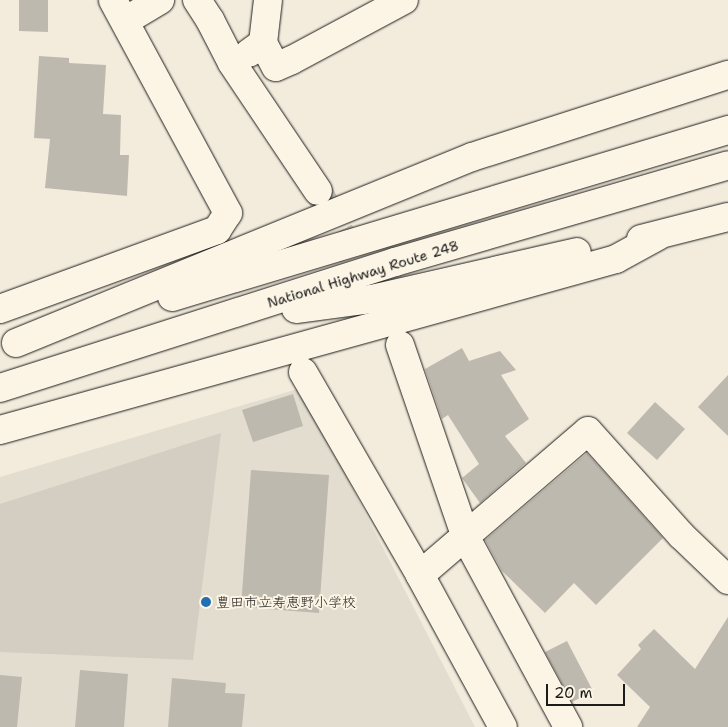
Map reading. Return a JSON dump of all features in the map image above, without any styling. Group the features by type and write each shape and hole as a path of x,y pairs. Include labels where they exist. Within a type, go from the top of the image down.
{"main road":[{"path":"0,310 217,230 228,212 119,11 160,0"},
{"path":"197,0 210,20 232,63 318,191"},
{"path":"268,0 263,43 276,66 292,60 404,0"},
{"path":"232,63 263,43"},
{"path":"260,258 294,230 472,157 728,75"},
{"path":"8,345 260,258 310,257 728,130"},
{"name":"National Highway Route 248","path":"0,388 208,323 331,294 395,262 728,165"},
{"path":"331,294 372,298 612,244 658,236 728,217"},
{"path":"0,430 304,359 356,331 616,259 658,236"},
{"path":"400,345 466,538 568,727"},
{"path":"304,359 504,727"},
{"path":"420,575 466,538 588,431 681,535 728,580"}],"shaded area":[{"name":"豊田市立寿恵野小学校","path":"301,388 475,727 0,727 0,477"},
{"path":"221,433 193,660 0,652 0,504"}],"building":[{"path":"19,0 48,0 48,32 19,31"},
{"path":"39,56 69,58 69,63 106,65 103,114 121,115 120,155 129,155 127,196 45,188 50,139 34,138"},
{"path":"462,348 469,361 500,351 516,370 501,375 529,419 505,436 526,463 480,503 462,478 479,464 448,415 442,419 425,369"},
{"path":"728,375 728,436 698,407"},
{"path":"293,394 303,426 253,442 242,410"},
{"path":"655,402 685,429 657,460 627,433"},
{"path":"587,453 663,538 596,605 574,583 545,613 502,571 485,540"},
{"path":"251,470 329,475 319,613 241,607"},
{"path":"728,617 728,727 637,727 650,707 617,675 641,649 638,645 654,629 695,669"},
{"path":"567,641 593,691 572,702 545,652"},
{"path":"80,670 128,674 124,727 75,727"},
{"path":"0,675 22,677 17,727 0,727"},
{"path":"172,678 226,683 225,693 245,694 242,727 168,727"}],"tunnel":[{"path":"320,194 386,320"}],"place":[{"name":"豊田市立寿恵野小学校","path":"206,602"}]}
